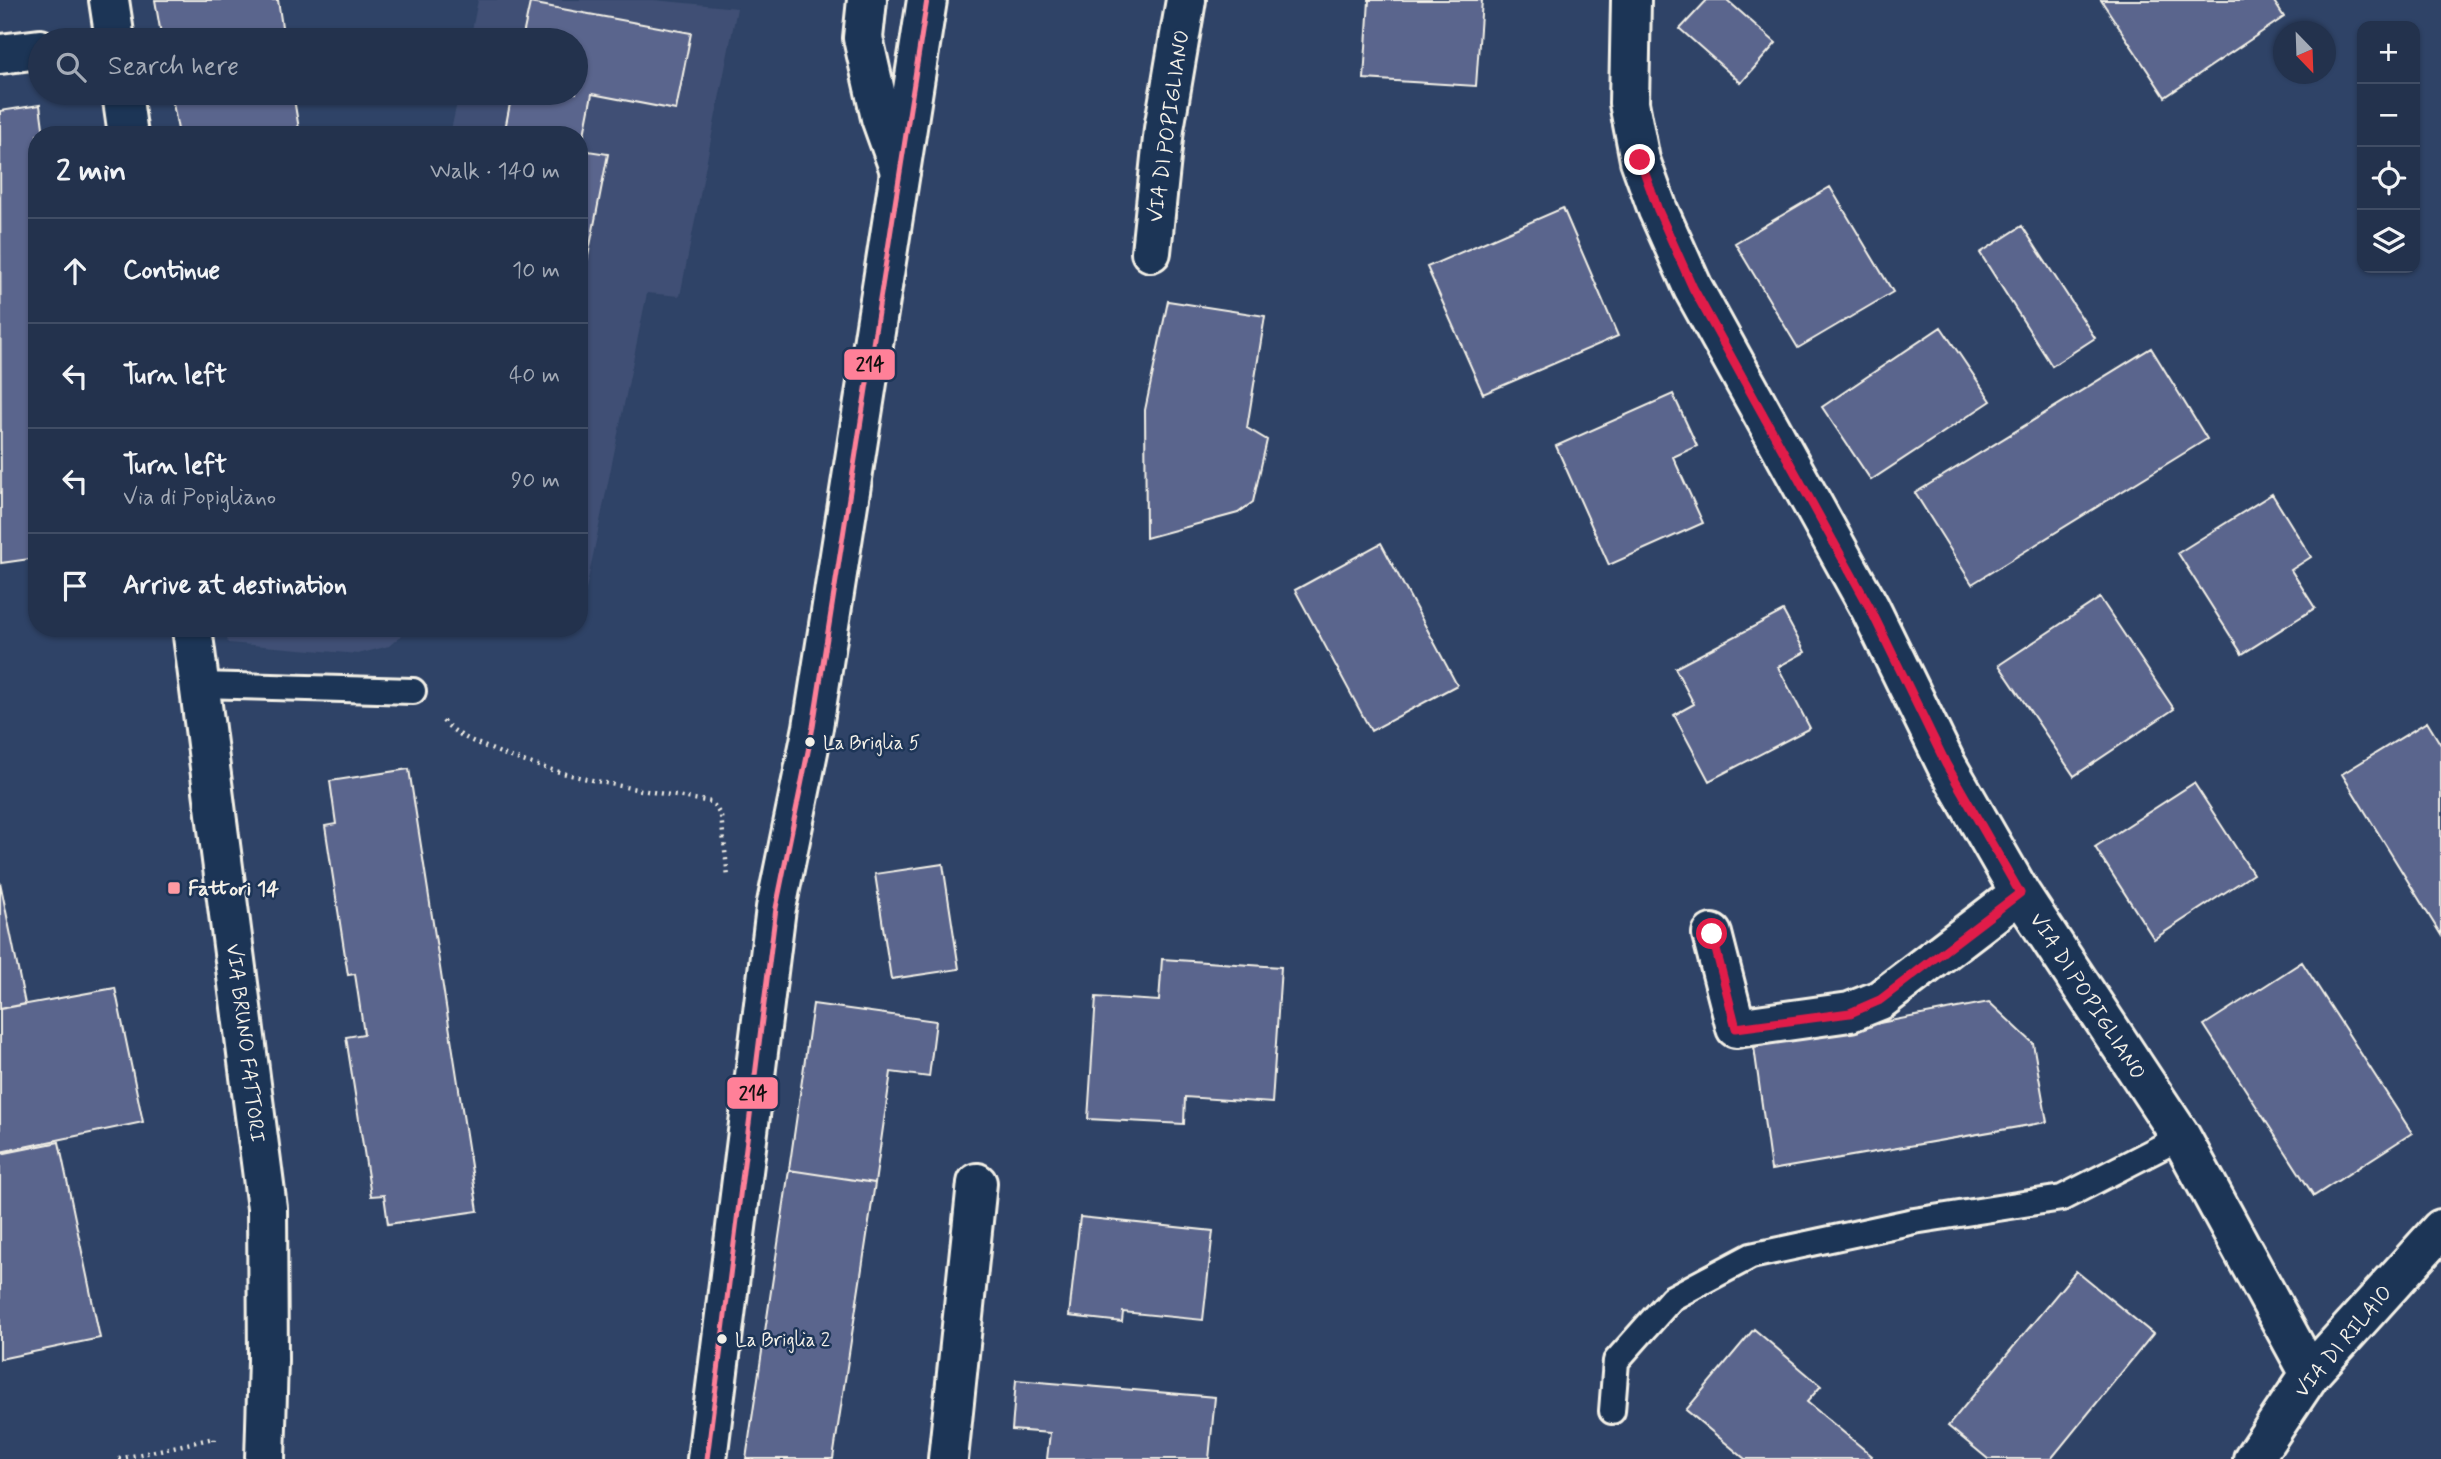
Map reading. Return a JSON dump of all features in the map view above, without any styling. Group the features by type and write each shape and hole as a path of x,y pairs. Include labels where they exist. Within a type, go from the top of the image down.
{"street":[{"path":"109,0 111,28"},
{"path":"867,0 863,38 881,118 900,171"},
{"path":"707,1459 776,908 813,727 927,0"},
{"name":"VIA DI POPIGLIANO","path":"1151,252 1164,129 1186,0"},
{"name":"VIA DI POPIGLIANO","path":"1631,0 1629,103 1640,160 1658,210 1693,288 1870,608 1946,764 2020,893 2181,1137 2310,1374"},
{"path":"0,54 28,50"},
{"path":"124,105 127,126"},
{"name":"VIA BRUNO FATTORI","path":"193,637 267,1208 268,1360 265,1459"},
{"path":"1712,934 1736,1028 1807,1019 1850,1013 1880,1000 2020,893"},
{"path":"948,1459 977,1182"},
{"name":"VIA DI RILAIO","path":"2253,1459 2310,1374 2441,1229"}],"lane":[{"path":"200,685 413,691"},
{"path":"1612,1410 1616,1361 1653,1319 1672,1298 1751,1255 1914,1221 2062,1198 2181,1137"}],"path":[{"path":"457,735 527,763 616,785 712,802 721,816 730,890"},
{"path":"119,1459 215,1438 214,1448"}],"shaded area":[{"path":"478,0 654,0 737,8 680,296 647,293 588,580 588,126 452,126 456,105 588,105 588,28 472,28"},
{"path":"227,637 400,637 389,646 358,654 228,643"}],"building":[{"path":"155,0 278,0 282,28 160,28"},
{"path":"1369,0 1482,0 1476,86 1364,79"},
{"path":"1707,0 1727,0 1776,43 1741,83 1680,29"},
{"path":"2101,0 2273,0 2284,17 2273,21 2273,24 2165,97"},
{"path":"530,3 691,33 676,110 592,94 586,126 506,126 510,105 588,105 588,28 525,28"},
{"path":"40,105 43,126 28,126 28,559 1,563 0,111"},
{"path":"173,105 295,105 298,126 177,126"},
{"path":"588,151 608,154 588,256"},
{"path":"1830,187 1893,292 1798,348 1735,243"},
{"path":"1563,208 1618,336 1483,394 1427,267"},
{"path":"2022,226 2095,338 2052,366 1980,253"},
{"path":"1168,301 1265,316 1247,428 1267,440 1253,502 1238,513 1146,538 1145,410"},
{"path":"1941,327 1991,401 1871,480 1822,407"},
{"path":"2151,348 2207,439 1972,584 1915,493"},
{"path":"1673,394 1697,446 1673,457 1703,523 1609,565 1556,446"},
{"path":"2272,494 2311,557 2291,570 2315,608 2242,654 2178,553"},
{"path":"1381,543 1457,685 1371,731 1295,590"},
{"path":"2100,598 2174,709 2074,776 1999,665"},
{"path":"1783,611 1805,652 1778,667 1810,728 1709,781 1674,715 1694,704 1675,668"},
{"path":"2427,722 2441,745 2441,935 2342,774"},
{"path":"409,769 478,1211 388,1224 384,1195 371,1196 346,1037 364,1034 355,974 348,975 325,826 336,824 330,781"},
{"path":"2194,783 2253,874 2154,939 2095,847"},
{"path":"943,864 959,969 891,979 875,874"},
{"path":"0,882 25,1004 0,1009"},
{"path":"1162,959 1281,967 1272,1103 1185,1097 1184,1124 1088,1119 1096,997 1159,1001"},
{"path":"2302,962 2412,1133 2314,1196 2204,1025"},
{"path":"115,988 143,1122 0,1152 0,1009"},
{"path":"1989,1002 2033,1043 2047,1122 1771,1170 1754,1047"},
{"path":"813,1004 936,1021 929,1077 891,1072 875,1183 789,1170"},
{"path":"59,1142 100,1338 0,1359 0,1154"},
{"path":"789,1170 875,1183 833,1459 746,1459"},
{"path":"1080,1217 1213,1231 1203,1320 1123,1312 1122,1322 1069,1316"},
{"path":"2076,1271 2153,1334 2051,1459 1988,1459 1948,1426"},
{"path":"1754,1329 1821,1386 1807,1402 1872,1456 1870,1459 1745,1459 1686,1410"},
{"path":"1016,1380 1215,1397 1209,1459 1047,1459 1050,1433 1012,1430"}],"transit line":[{"name":"214","path":"707,1459 776,908 813,727 927,0"}],"place":[{"name":"La Briglia 5","path":"810,742"},
{"name":"Fattori 14","path":"174,888"},
{"name":"La Briglia 2","path":"722,1339"}],"route":[{"path":"1640,160 1658,210 1693,288 1870,608 1946,764 2020,893 1880,1000 1850,1013 1807,1019 1736,1028 1712,934"}]}
